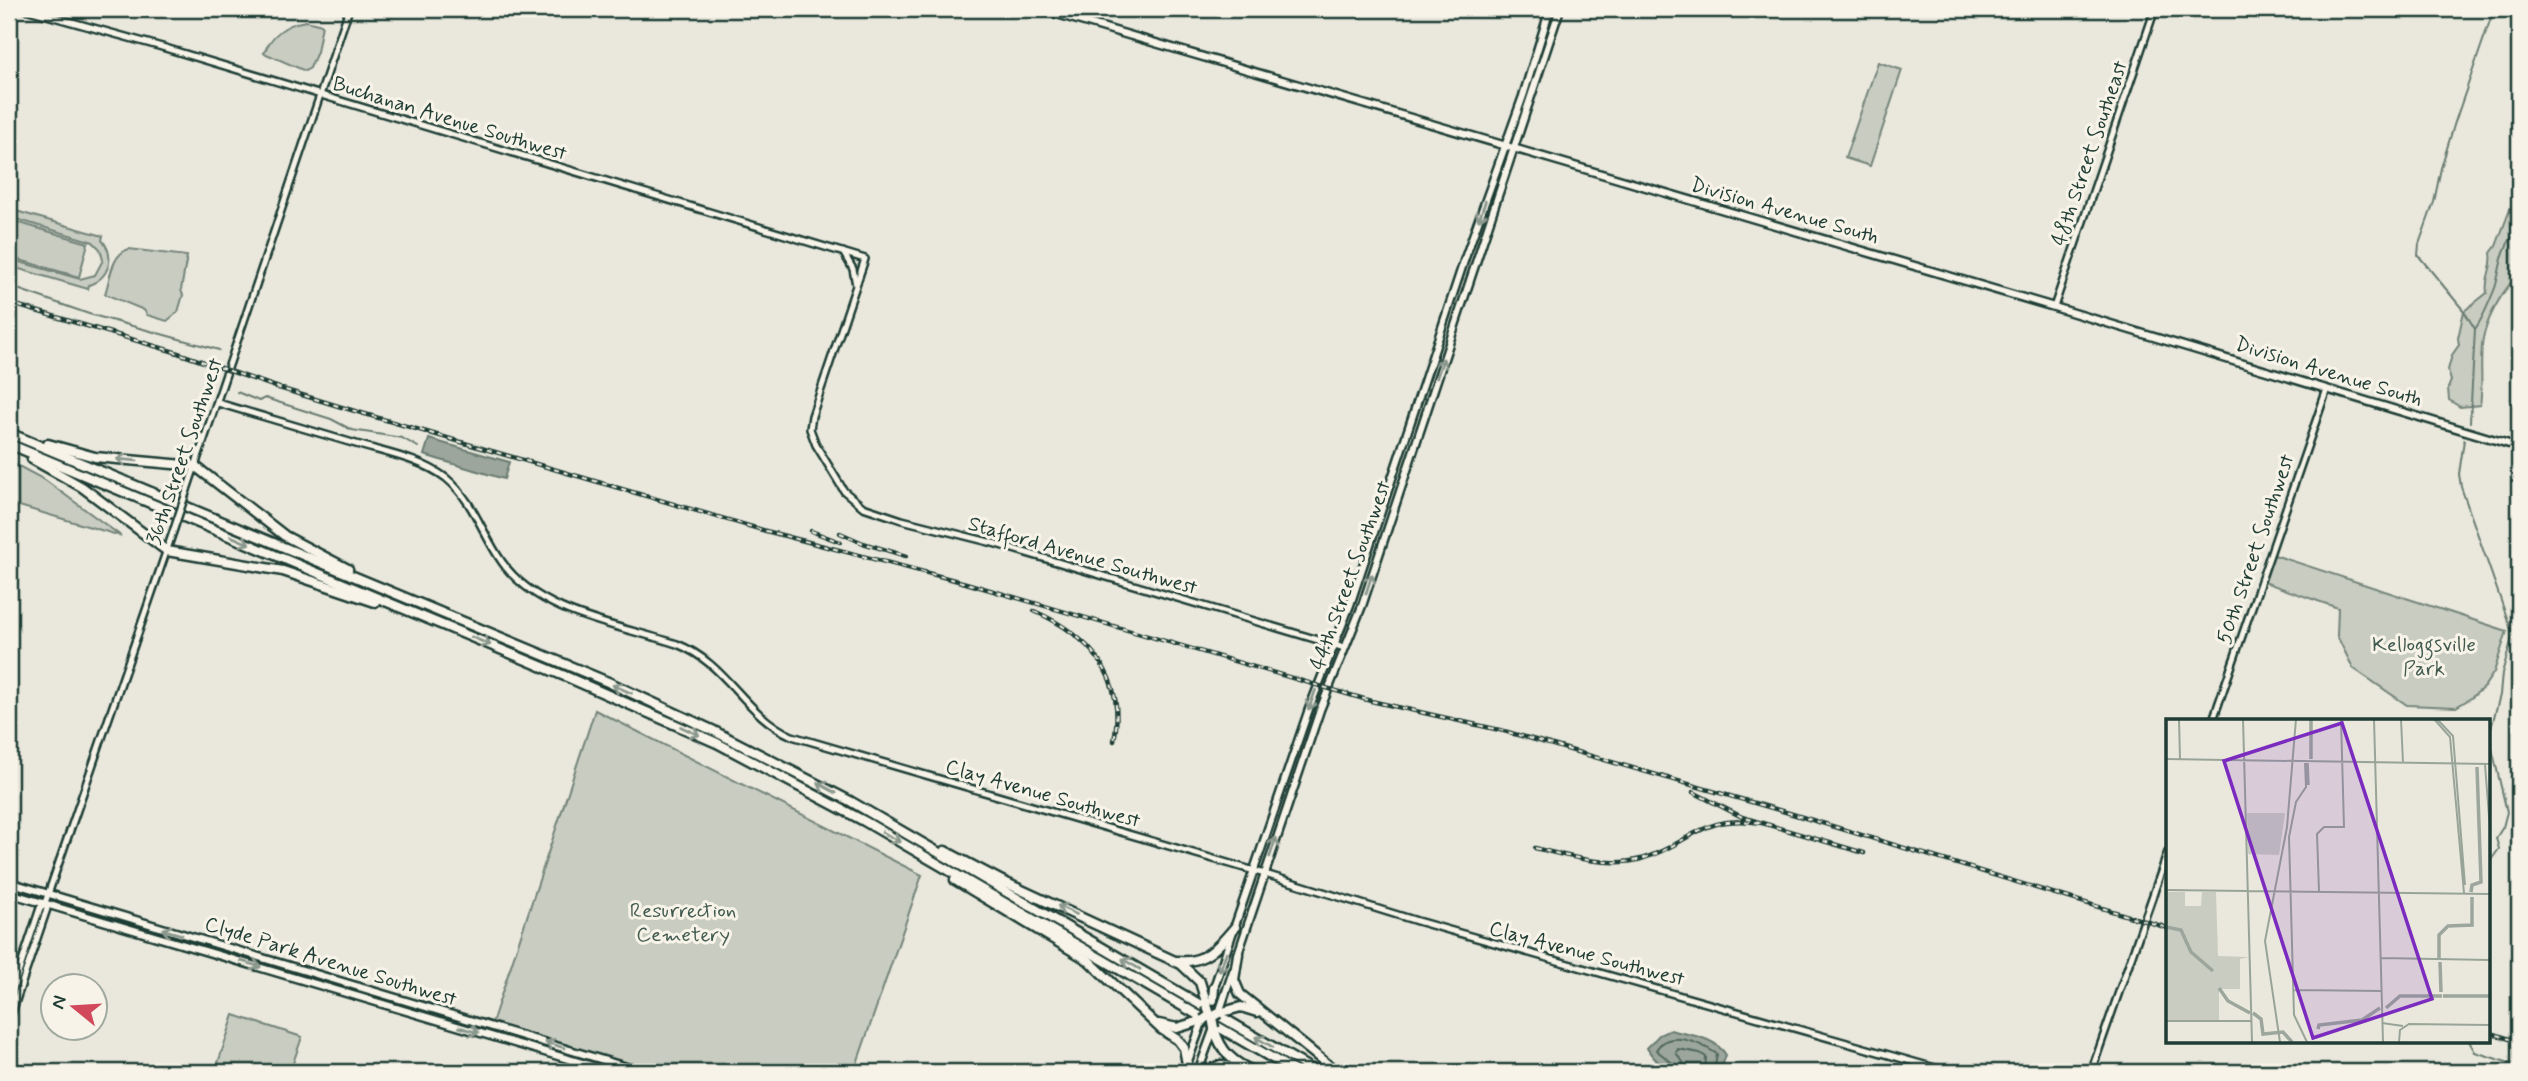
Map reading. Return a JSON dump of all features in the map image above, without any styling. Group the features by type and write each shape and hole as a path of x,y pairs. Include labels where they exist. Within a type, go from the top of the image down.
{"highway":[{"path":"9,432 88,455 195,467 290,540 404,598"},
{"path":"9,432 608,682 695,722 792,770 886,822 1316,1072"},
{"path":"9,445 75,482 167,551 284,571 418,615"},
{"path":"9,445 706,738 827,800 1296,1072"},
{"path":"886,822 1002,881 1165,956 1192,973 1199,982 1210,1011 1214,1033 1228,1056 1255,1072"},
{"path":"914,850 954,879 1088,960 1161,1029 1178,1040 1184,1048 1185,1068"},
{"path":"1165,956 1188,962 1206,957 1220,946 1235,927"},
{"path":"1238,954 1234,975 1237,989 1275,1024 1337,1072"},
{"path":"1210,1011 1213,988"},
{"path":"1157,1023 1178,1028 1210,1011 1241,1007 1250,1009 1275,1024"},
{"path":"1204,1072 1221,1065 1248,1072"}],"main road":[{"name":"Division Avenue South","path":"1040,9 2054,307 2519,447"},
{"name":"44th Street Southwest","path":"1213,988 1305,721 1350,606 1550,9"},
{"name":"44th Street Southwest","path":"1185,1068 1238,954 1320,710 1362,606 1560,9"},
{"path":"1465,258 1470,264 1472,274"},
{"path":"1454,290 1463,301"},
{"path":"1447,311 1453,318 1454,327"},
{"path":"1393,475 1391,497 1396,502"},
{"name":"Clyde Park Avenue Southwest","path":"9,883 643,1072"},
{"name":"Clyde Park Avenue Southwest","path":"9,893 612,1072"},
{"path":"1198,1072 1214,1033"}],"street":[{"name":"Buchanan Avenue Southwest","path":"25,9 162,47 865,259"},
{"name":"36th Street Southwest","path":"9,1001 218,403 349,9"},
{"name":"48th Street Southeast","path":"2054,307 2155,9"},
{"path":"843,252 853,269 856,286"},
{"name":"Stafford Avenue Southwest","path":"865,259 810,422 813,440 849,497 872,511 1003,546 1345,648"},
{"name":"50th Street Southwest","path":"2213,719 2327,388"},
{"name":"Clay Avenue Southwest","path":"218,403 396,455 433,470 461,493 472,507 500,560 528,590 552,605 677,644 697,653 718,668 741,698 763,719 792,736 1255,871 1427,925 1949,1072"},
{"path":"2091,1072 2166,858"},
{"name":"36th Street Southwest","path":"9,1021 47,910 45,903"}],"green space":[{"path":"306,21 322,25 317,52 310,68 305,71 264,53 280,31"},
{"path":"1878,62 1902,70 1870,166 1845,158"},
{"path":"2514,199 2519,201 2519,274 2498,301 2484,334 2480,405 2460,407 2449,400 2448,388 2451,381 2448,370 2452,355 2459,345 2464,311 2487,293 2491,253"},
{"path":"9,209 103,236 102,240 109,253 106,272 89,285 88,289 9,266 9,259 80,279 95,275 103,260 100,249 93,242 9,217"},
{"path":"13,221 88,243 79,277 9,257 9,237"},
{"path":"129,249 187,256 181,290 183,295 178,312 167,321 147,315 144,310 105,294 115,261 123,251"},
{"path":"9,461 45,480 121,536 9,503"},
{"name":"Kelloggsville Park","path":"2271,554 2507,631 2494,672 2484,687 2456,707 2407,705 2353,668 2337,636 2338,608 2261,581"},
{"name":"Resurrection Cemetery","path":"595,710 922,875 854,1072 657,1072 492,1023"},
{"path":"234,1015 302,1037 290,1072 215,1072"}],"water":[{"path":"429,439 509,462 504,479 424,455"},
{"path":"1670,1030 1701,1037 1721,1049 1726,1055 1720,1072 1678,1071 1661,1064 1647,1048 1659,1035"}],"waterway":[{"path":"2470,422 2475,329 2464,311 2418,255 2455,122 2494,9"},
{"path":"2475,329 2495,288 2508,242 2519,232"},
{"path":"9,286 89,314 219,350"},
{"path":"237,392 259,401 265,398 331,419 352,430 402,438 418,447"},
{"path":"2464,440 2459,474 2461,487 2513,635 2490,732"},
{"path":"2490,740 2507,812 2503,827 2496,838 2499,849 2490,861"},
{"path":"2470,1042 2475,1052 2519,1066"}],"railway":[{"path":"9,303 175,352 358,412 766,531 966,583 1371,701 1504,731 1789,813 2166,927"},
{"path":"811,531 840,542"},
{"path":"840,533 906,556"},
{"path":"1034,611 1072,632 1100,661 1115,697 1117,718 1114,741"},
{"path":"1693,792 1742,817 1864,853"},
{"path":"1535,848 1602,862 1629,861 1659,852 1710,826 1741,821 1762,823"},
{"path":"2490,1033 2519,1042"}]}
